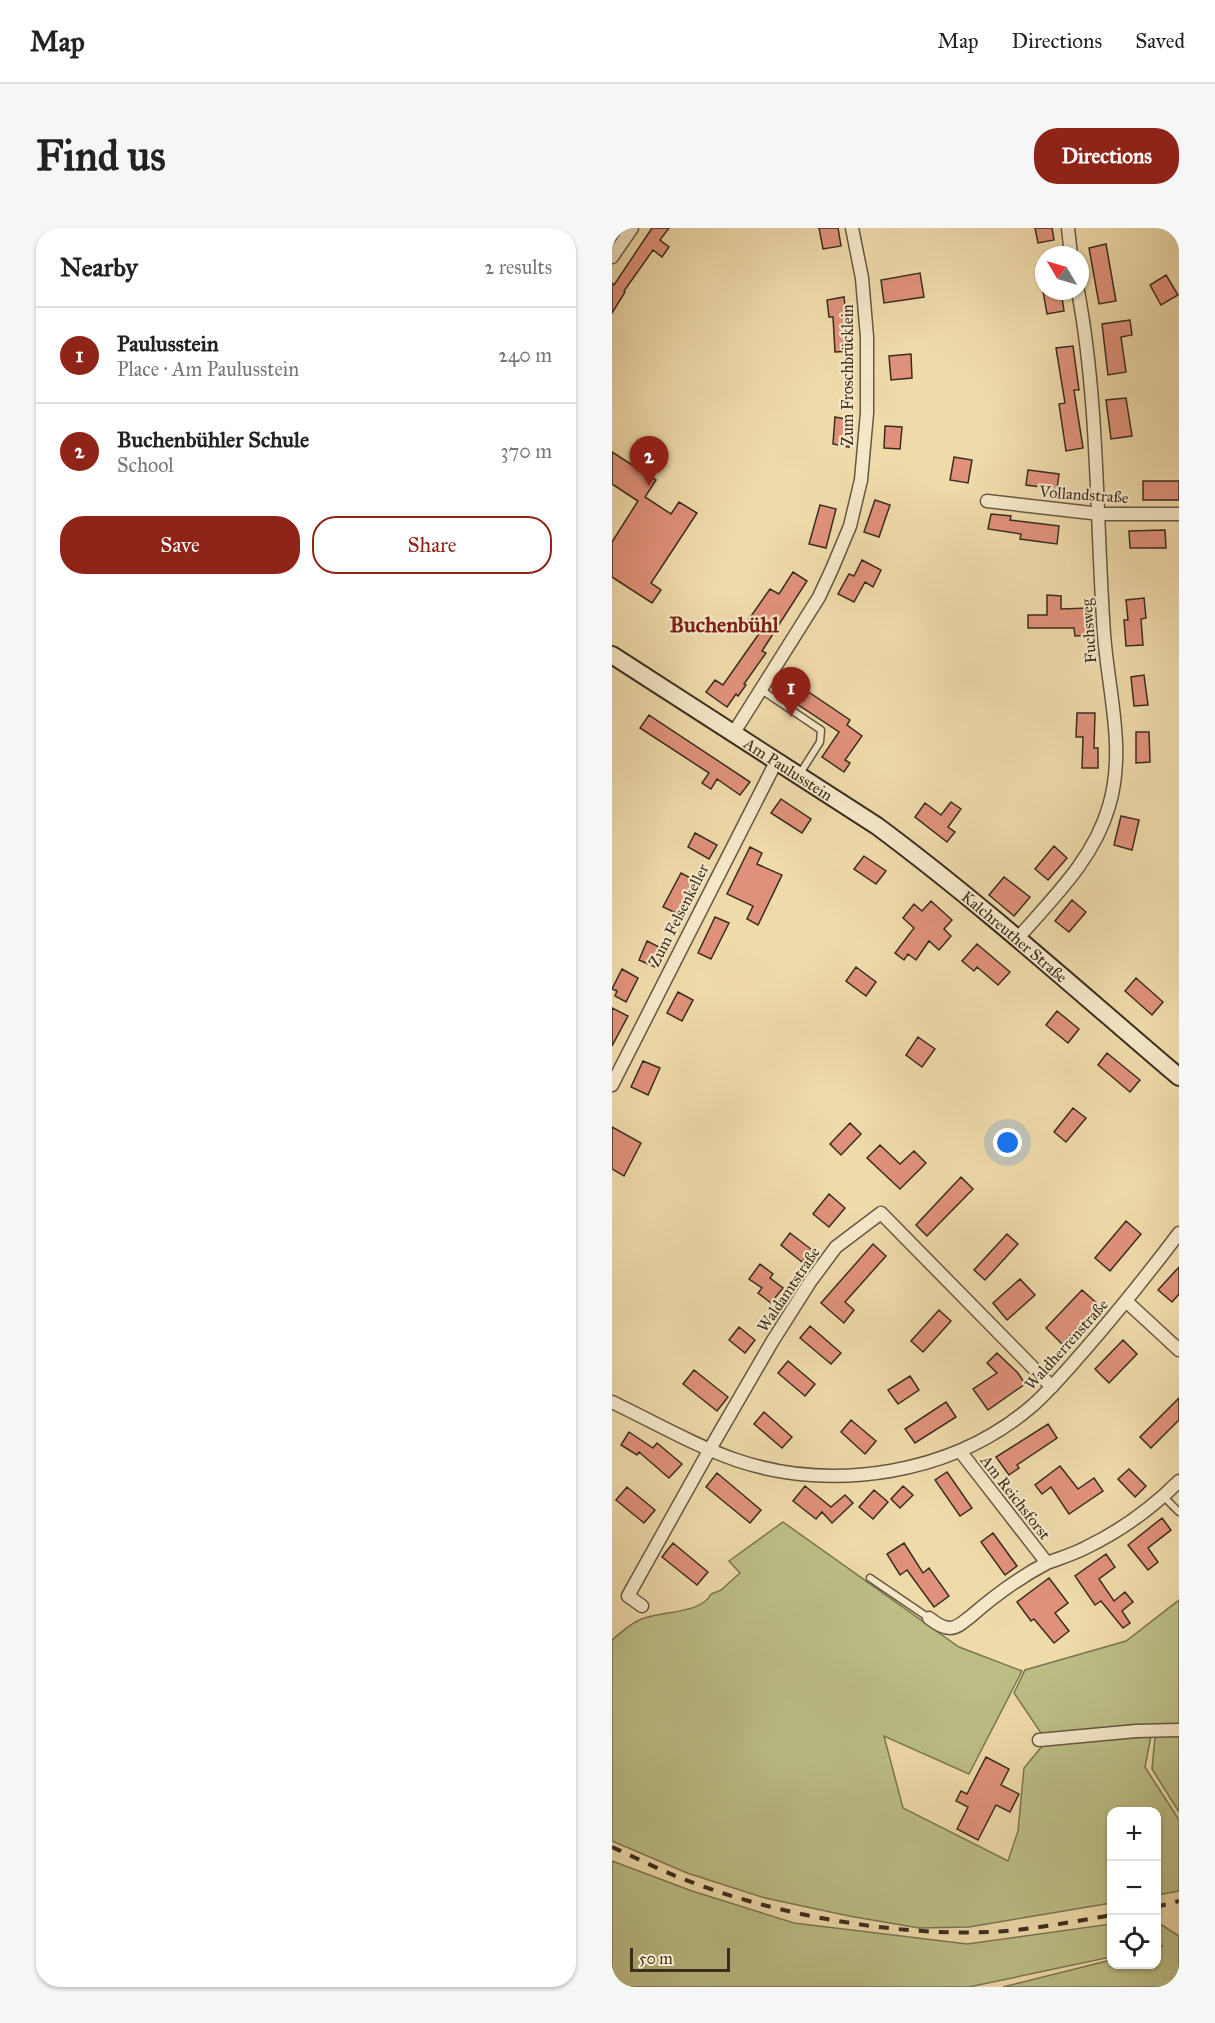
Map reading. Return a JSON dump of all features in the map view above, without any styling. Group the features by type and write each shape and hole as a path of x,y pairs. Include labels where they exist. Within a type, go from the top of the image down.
{"street":[{"path":"612,257 632,228"},
{"name":"Zum Froschbrücklein","path":"785,651 819,597 832,569 850,526 861,480 867,413 867,337 862,278 852,228"},
{"path":"1068,228 1070,246"},
{"name":"Fuchsweg","path":"1017,939 1086,857 1110,804 1116,757 1104,636 1100,514 1092,396 1079,300"},
{"name":"Vollandstraße","path":"987,501 1100,514 1179,514"},
{"name":"Am Paulusstein","path":"733,734 785,651"},
{"name":"Am Paulusstein","path":"612,655 843,805"},
{"name":"Zum Felsenkeller","path":"612,1085 776,762"},
{"name":"Kalchreuther Straße","path":"843,805 906,848 1179,1077"},
{"name":"Waldamtstraße","path":"642,1606 628,1596 772,1342 810,1282 836,1247 881,1213 1052,1387"},
{"name":"Waldherrenstraße","path":"612,1402 736,1460 806,1474 877,1473 960,1451 998,1431 1031,1407 1052,1387 1127,1302 1179,1233"},
{"path":"1127,1302 1179,1350"},
{"name":"Am Reichsforst","path":"960,1451 1047,1563"},
{"name":"Am Reichsforst","path":"929,1618 938,1625 949,1628 960,1625 1021,1576 1086,1548 1120,1528 1164,1497 1179,1481"},
{"path":"1039,1740 1136,1731 1179,1730"}],"lane":[{"path":"760,689 821,730 820,742 799,776"},
{"path":"1164,1497 1179,1512"},
{"path":"870,1578 929,1618"}],"green space":[{"path":"783,1522 959,1647 1022,1671 969,1774 884,1736 903,1808 1008,1861 1018,1831 1024,1768 1043,1745 1151,1736 1145,1767 1179,1820 1179,1891 1161,1894 1161,1807 1107,1807 1107,1904 969,1927 919,1928 765,1898 687,1873 612,1841 612,1640 639,1620 689,1609 706,1601 711,1594 721,1590 740,1573 729,1561"},
{"path":"1179,1600 1179,1726 1043,1736 1014,1693 1025,1670 1126,1641"},
{"path":"1179,1735 1179,1812 1152,1769 1155,1737"},
{"path":"612,1861 692,1891 794,1923 967,1944 1107,1925 1107,1958 969,1987 612,1987"},
{"path":"1161,1925 1179,1936 1179,1987 1003,1987 1107,1961 1107,1969 1161,1969 1161,1947 1163,1946 1161,1946"}],"building":[{"path":"652,228 669,228 660,240 669,247 662,257 653,250 624,291 612,313 612,283 614,285"},
{"path":"819,228 838,228 841,246 823,249"},
{"path":"1035,228 1052,228 1054,240 1038,243"},
{"path":"1106,244 1116,301 1099,304 1089,248"},
{"path":"920,273 924,297 884,303 881,280"},
{"path":"1166,275 1178,295 1161,305 1150,285"},
{"path":"844,297 847,322 851,322 853,351 835,352 833,317 829,317 827,300"},
{"path":"1045,300 1062,300 1064,311 1047,314"},
{"path":"1130,320 1132,335 1121,337 1126,372 1108,375 1102,324"},
{"path":"1073,346 1079,390 1074,390 1083,448 1066,451 1059,404 1065,403 1056,348"},
{"path":"911,354 912,378 891,380 889,356"},
{"path":"1126,398 1132,436 1111,439 1106,400"},
{"path":"835,417 852,420 849,447 833,444"},
{"path":"885,426 902,427 900,449 884,448"},
{"path":"612,452 656,480 645,497 671,514 679,502 697,513 651,583 661,590 652,603 612,577 612,542 638,501 612,484"},
{"path":"954,457 972,460 968,483 950,480"},
{"path":"1028,470 1059,474 1057,489 1026,485"},
{"path":"1143,481 1179,481 1179,500 1143,500"},
{"path":"875,500 890,505 879,537 864,532"},
{"path":"820,505 836,509 826,548 809,544"},
{"path":"991,514 1011,516 1010,520 1059,526 1057,544 1020,539 1021,534 988,529"},
{"path":"1165,530 1166,548 1130,548 1129,531"},
{"path":"862,560 881,570 873,587 865,582 854,602 838,594 849,574 854,576"},
{"path":"793,572 807,581 762,651 766,653 744,684 746,685 727,707 706,692 715,680 723,685 763,628 749,619 770,589 779,594"},
{"path":"1047,595 1061,596 1061,609 1089,608 1090,635 1075,636 1074,628 1028,628 1028,615 1047,615"},
{"path":"1144,598 1146,618 1141,619 1143,645 1126,646 1124,620 1128,620 1126,600"},
{"path":"1144,675 1148,705 1134,706 1131,677"},
{"path":"788,678 850,720 847,725 862,736 845,760 850,763 844,772 822,757 839,732 779,692"},
{"path":"1077,713 1095,713 1094,748 1098,748 1098,768 1082,768 1083,737 1076,737"},
{"path":"649,715 750,782 740,795 717,779 711,789 702,783 709,773 640,728"},
{"path":"1136,732 1149,732 1150,762 1136,763"},
{"path":"781,799 811,819 802,833 771,813"},
{"path":"951,802 961,809 948,827 955,832 947,842 915,817 925,803 941,815"},
{"path":"1121,816 1139,820 1132,850 1114,845"},
{"path":"695,833 717,845 709,859 688,847"},
{"path":"1054,846 1067,858 1048,880 1035,869"},
{"path":"750,847 762,853 757,864 782,875 758,925 747,919 753,906 727,894"},
{"path":"864,856 886,871 876,884 854,869"},
{"path":"681,873 696,881 678,914 663,907"},
{"path":"1004,877 1030,897 1014,916 989,895"},
{"path":"1072,900 1086,912 1069,932 1055,921"},
{"path":"931,901 952,920 944,929 951,936 939,950 929,941 916,960 908,954 904,960 895,953 914,928 903,918 914,904 922,911"},
{"path":"715,917 729,923 711,959 698,953"},
{"path":"647,941 663,949 655,967 639,960"},
{"path":"977,944 1010,972 998,985 977,967 974,971 962,961"},
{"path":"856,967 876,982 866,996 846,981"},
{"path":"622,969 638,978 626,1002 615,996 617,991 612,989"},
{"path":"1136,978 1163,1002 1152,1015 1125,991"},
{"path":"678,992 693,1000 682,1021 667,1013"},
{"path":"612,1008 628,1016 612,1046"},
{"path":"1057,1011 1079,1029 1068,1043 1046,1025"},
{"path":"918,1037 935,1049 922,1067 906,1055"},
{"path":"1107,1053 1140,1080 1130,1092 1098,1065"},
{"path":"643,1061 660,1068 648,1095 631,1087"},
{"path":"1073,1108 1086,1118 1066,1142 1054,1132"},
{"path":"850,1123 861,1134 841,1155 830,1144"},
{"path":"612,1127 641,1143 624,1176 612,1169"},
{"path":"880,1145 900,1164 914,1151 926,1163 900,1189 867,1158"},
{"path":"961,1177 973,1189 927,1236 916,1225"},
{"path":"829,1194 845,1208 829,1227 813,1214"},
{"path":"1126,1221 1141,1234 1110,1271 1095,1258"},
{"path":"790,1233 812,1250 802,1262 781,1245"},
{"path":"1007,1234 1018,1244 985,1280 974,1270"},
{"path":"873,1244 886,1256 845,1302 854,1310 844,1323 821,1303"},
{"path":"760,1264 773,1274 770,1278 783,1288 771,1303 758,1293 762,1288 749,1279"},
{"path":"1179,1267 1179,1294 1172,1302 1158,1290"},
{"path":"1020,1279 1035,1295 1007,1320 993,1303"},
{"path":"1082,1290 1099,1305 1062,1344 1046,1328"},
{"path":"939,1310 951,1321 923,1352 911,1341"},
{"path":"810,1326 841,1353 831,1364 800,1338"},
{"path":"739,1327 755,1340 745,1353 729,1340"},
{"path":"1123,1340 1137,1354 1109,1383 1095,1369"},
{"path":"997,1353 1018,1373 1025,1384 988,1410 973,1389 997,1373 987,1363"},
{"path":"788,1361 815,1384 805,1396 778,1373"},
{"path":"694,1370 728,1397 717,1411 683,1384"},
{"path":"910,1376 919,1390 898,1404 888,1390"},
{"path":"1179,1398 1179,1420 1151,1448 1140,1437"},
{"path":"946,1402 956,1417 915,1443 905,1429"},
{"path":"764,1412 792,1437 782,1448 754,1424"},
{"path":"851,1420 876,1441 865,1454 841,1432"},
{"path":"1048,1424 1057,1438 1017,1465 1019,1468 1009,1475 996,1457"},
{"path":"629,1432 653,1448 657,1443 682,1464 669,1478 639,1452 637,1455 621,1445"},
{"path":"1060,1466 1078,1489 1094,1478 1103,1491 1069,1514 1051,1487 1042,1494 1035,1485"},
{"path":"1129,1469 1146,1486 1135,1497 1118,1479"},
{"path":"947,1472 972,1508 960,1516 935,1480"},
{"path":"717,1473 761,1510 750,1523 706,1487"},
{"path":"805,1486 831,1507 845,1495 853,1503 832,1523 822,1512 816,1519 793,1501"},
{"path":"903,1486 913,1495 900,1508 891,1499"},
{"path":"627,1487 655,1510 644,1523 616,1500"},
{"path":"874,1490 888,1502 873,1519 859,1507"},
{"path":"1162,1518 1171,1530 1148,1548 1158,1562 1148,1570 1128,1545"},
{"path":"993,1533 1017,1566 1005,1575 981,1542"},
{"path":"673,1543 708,1572 697,1585 662,1557"},
{"path":"904,1543 923,1573 929,1568 949,1596 934,1607 907,1570 900,1575 887,1554"},
{"path":"1106,1554 1115,1567 1099,1579 1114,1601 1125,1592 1133,1602 1122,1611 1130,1623 1123,1628 1101,1601 1095,1605 1075,1576"},
{"path":"1049,1578 1068,1603 1055,1613 1069,1631 1054,1643 1034,1619 1031,1621 1017,1602"},
{"path":"986,1757 1009,1769 1001,1785 1019,1794 1010,1812 996,1805 978,1840 957,1829 968,1807 956,1801 961,1791 967,1794"}],"railway":[{"path":"612,1847 678,1877 752,1902 791,1912 872,1926 912,1930 990,1932 1035,1928 1107,1916"},
{"path":"1161,1906 1179,1901"}],"place":[{"name":"Buchenbühler Schule","path":"649,486"},
{"name":"Paulusstein","path":"791,717"}],"district":[{"name":"Buchenbühl","path":"724,624"}]}
